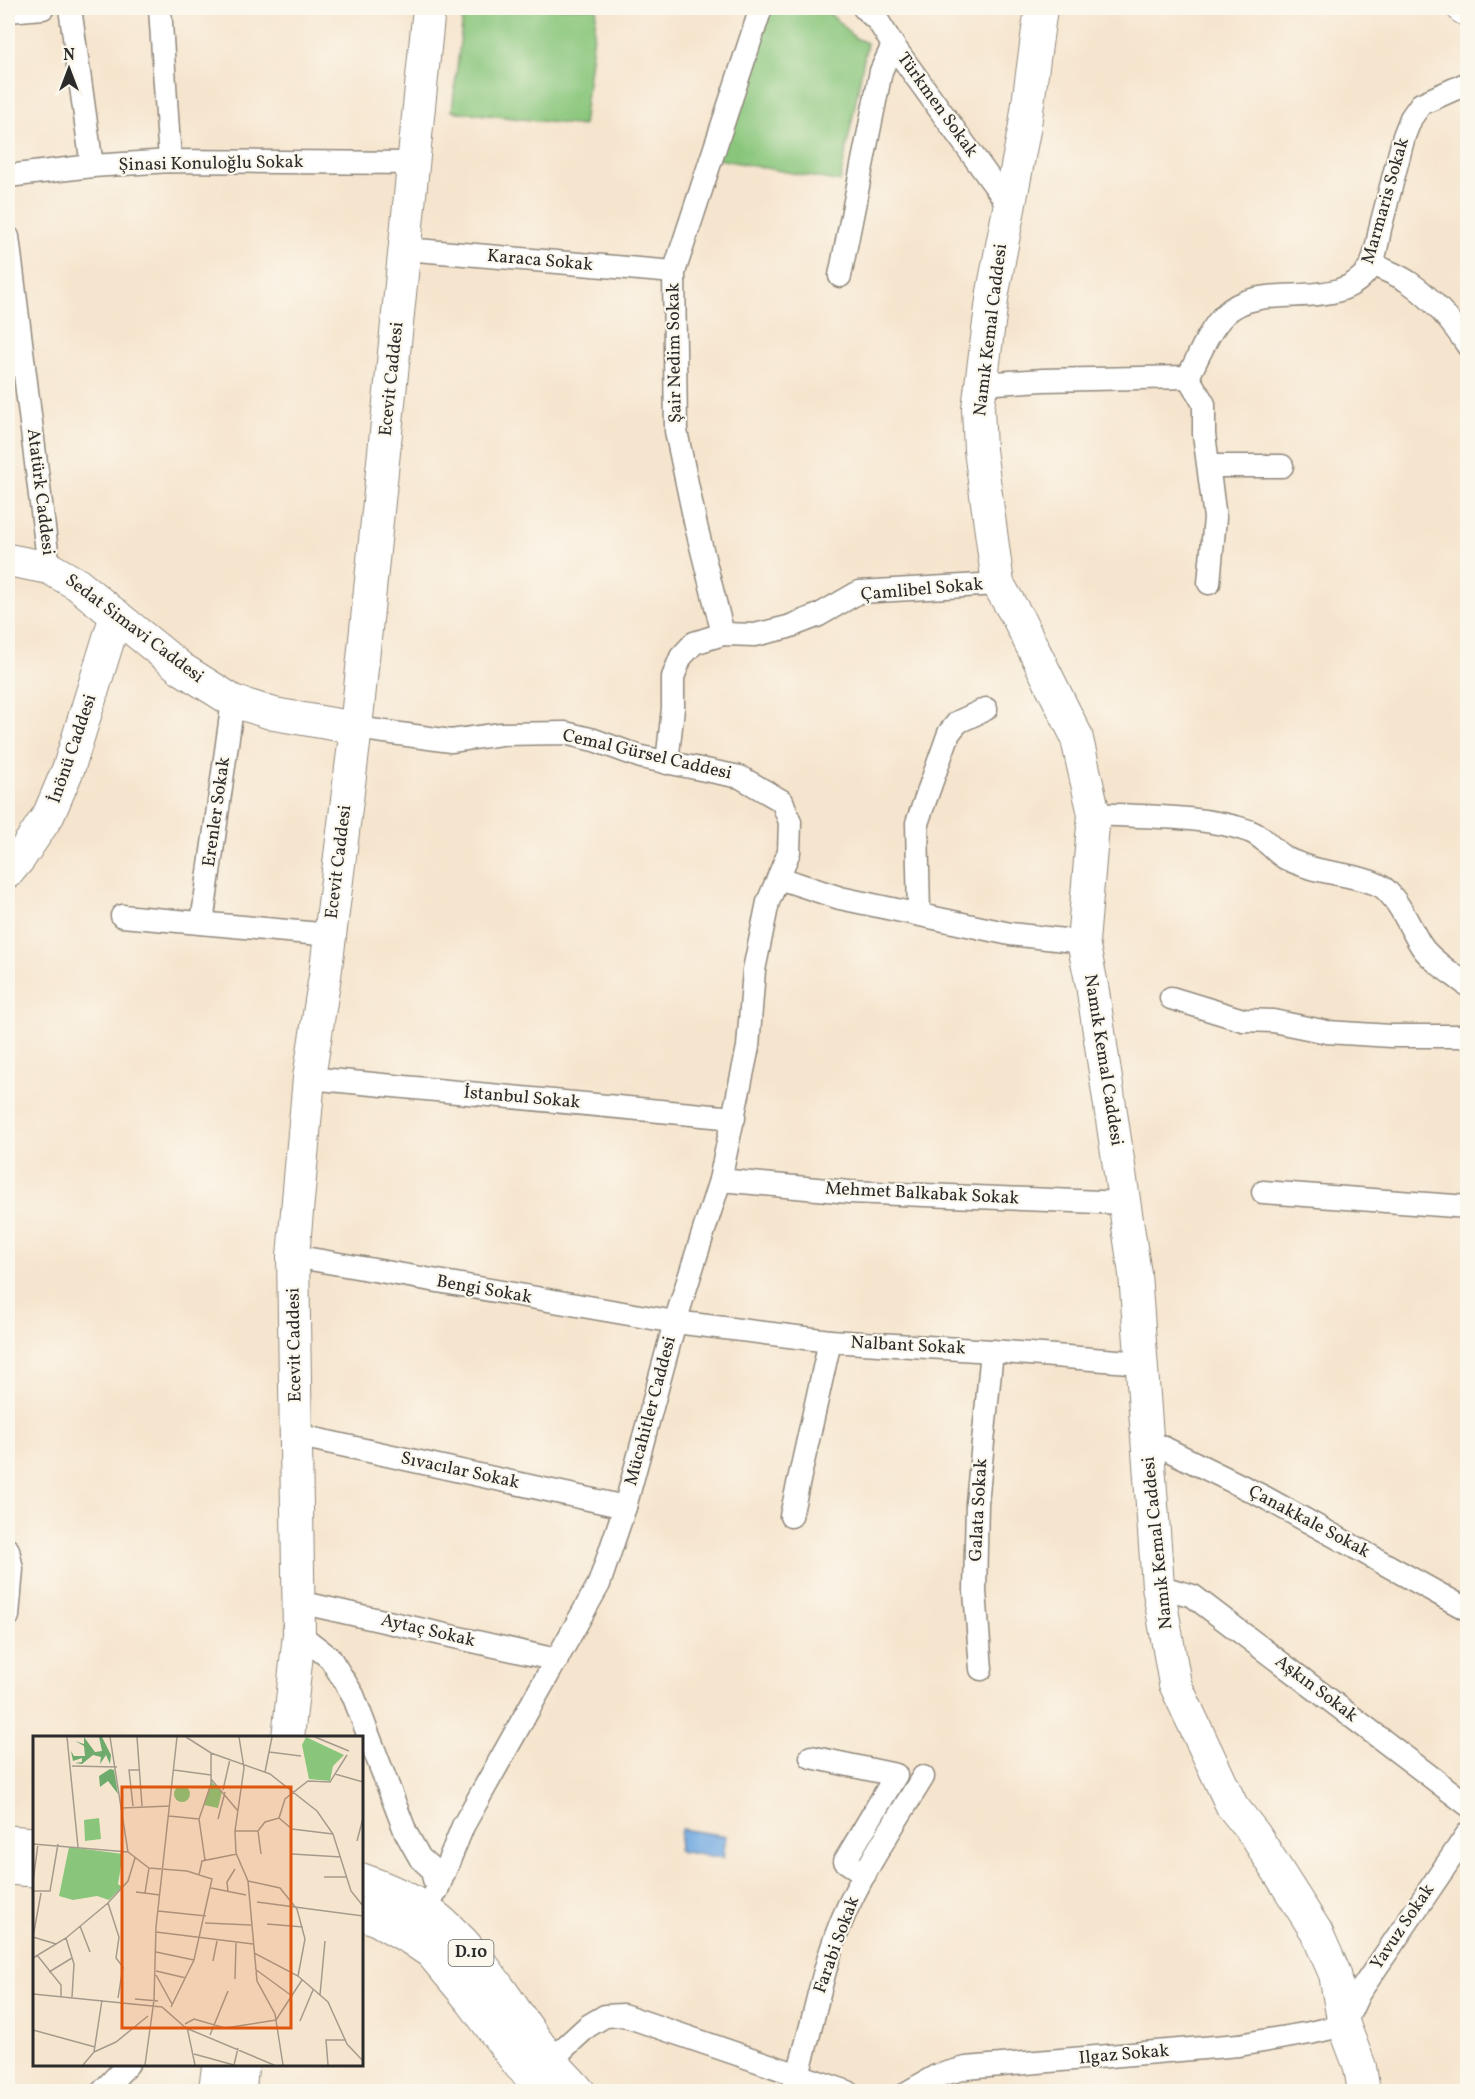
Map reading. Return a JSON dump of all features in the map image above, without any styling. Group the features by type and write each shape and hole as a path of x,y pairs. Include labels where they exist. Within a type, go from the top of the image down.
{"main road":[{"path":"8,1842 33,1844"},
{"path":"8,1868 33,1870"},
{"name":"D.10","path":"363,1880 389,1890 431,1900 459,1940 495,1982 551,2080"},
{"name":"D.10","path":"363,1914 375,1918 431,1952 472,2001 551,2080"},
{"path":"215,2091 219,2066"},
{"path":"239,2091 242,2066"}],"street":[{"path":"8,11 43,8"},
{"path":"70,8 92,166"},
{"path":"160,8 170,161"},
{"name":"Ecevit Caddesi","path":"287,1731 295,1684 299,1634 293,1257 309,1078 331,935 356,728 429,8"},
{"name":"Şair Nedim Sokak","path":"723,634 696,526 676,431 674,272 761,8"},
{"name":"Namık Kemal Caddesi","path":"1041,8 1025,125 1008,204 993,292 978,408 980,450 998,584 1018,618 1076,735 1094,814 1083,942 1092,985 1135,1274 1158,1586 1175,1684 1232,1806 1255,1835 1316,1931 1335,1974 1344,2025 1360,2067 1364,2091"},
{"path":"1463,8 1467,11"},
{"name":"Türkmen Sokak","path":"874,12 893,45 1008,204"},
{"path":"840,276 881,71 893,45"},
{"name":"Marmaris Sokak","path":"1188,377 1208,338 1226,314 1242,303 1263,298 1329,292 1355,283 1371,264 1404,136 1411,118 1421,104 1467,83"},
{"name":"Şinasi Konuloğlu Sokak","path":"8,176 92,166 170,161 414,163"},
{"name":"Atatürk Caddesi","path":"8,237 50,568"},
{"name":"Karaca Sokak","path":"405,249 674,272"},
{"path":"1371,264 1410,283 1437,307 1456,328 1467,345"},
{"path":"980,384 1043,380 1188,377 1204,405 1204,434 1215,518 1209,583"},
{"path":"1209,466 1282,466"},
{"name":"Sedat Simavi Caddesi","path":"8,560 50,568 77,584 182,669 233,701 274,714 356,728"},
{"name":"Çamlibel Sokak","path":"667,763 673,708 673,677 681,657 694,643 723,634 755,634 788,627 819,615 859,592 998,584"},
{"name":"İnönü Caddesi","path":"8,872 50,814 69,767 116,615"},
{"name":"Erenler Sokak","path":"202,923 233,701"},
{"path":"919,914 917,824 949,734 958,722 986,709"},
{"name":"Cemal Gürsel Caddesi","path":"356,728 451,741 501,734 565,733 594,740 641,757 740,777 782,801 790,822 789,852 779,878"},
{"path":"1094,814 1197,821 1233,827 1266,840 1285,858 1343,876 1373,881 1394,899 1424,949 1467,986"},
{"path":"779,878 840,898 1010,934 1083,942"},
{"name":"Mücahitler Caddesi","path":"431,1900 463,1826 599,1584 625,1507 675,1322 720,1180 748,1047 754,970 768,902 779,878"},
{"path":"122,916 331,935"},
{"path":"1172,998 1243,1020 1273,1021 1327,1032 1391,1036 1467,1036"},
{"name":"İstanbul Sokak","path":"309,1078 734,1118"},
{"name":"Mehmet Balkabak Sokak","path":"720,1180 849,1192 1125,1203"},
{"path":"1263,1192 1467,1206"},
{"name":"Bengi Sokak","path":"293,1257 675,1322"},
{"name":"Nalbant Sokak","path":"675,1322 830,1341 1142,1363"},
{"path":"791,1516 830,1341"},
{"name":"Galata Sokak","path":"981,1669 975,1591 977,1503 992,1351"},
{"name":"Sıvacılar Sokak","path":"296,1435 625,1507"},
{"name":"Çanakkale Sokak","path":"1148,1440 1264,1497 1467,1610"},
{"path":"8,1550 12,1569 8,1616"},
{"name":"Aşkın Sokak","path":"1158,1586 1193,1596 1467,1805"},
{"name":"Aytaç Sokak","path":"299,1602 557,1660"},
{"path":"299,1634 330,1658 353,1695 406,1833 420,1858 432,1868 431,1900"},
{"path":"811,1757 896,1775 845,1861 865,1874"},
{"name":"Farabi Sokak","path":"795,2083 825,1969 842,1920 865,1874 922,1777"},
{"name":"Yavuz Sokak","path":"1344,2025 1359,1993 1467,1833"},
{"path":"551,2080 588,2025 605,2016 623,2015 795,2083 849,2091"},
{"name":"Ilgaz Sokak","path":"908,2091 936,2076 966,2068 1239,2045 1310,2034 1344,2025"},
{"path":"102,2091 126,2066"}],"green space":[{"path":"464,8 597,8 583,126 452,111"},
{"path":"765,8 824,8 855,38 867,43 840,182 712,158"}],"water":[{"path":"681,1829 726,1836 723,1858 678,1851"}]}
